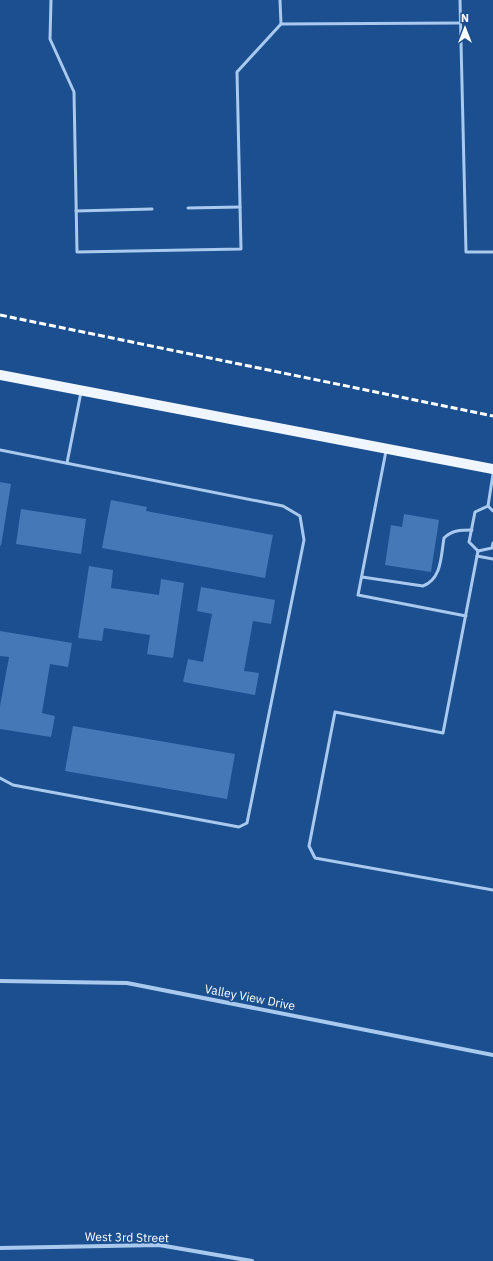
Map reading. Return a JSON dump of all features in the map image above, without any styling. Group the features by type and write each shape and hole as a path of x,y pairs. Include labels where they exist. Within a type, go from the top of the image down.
{"main road":[{"path":"0,374 81,391 493,469"}],"street":[{"name":"Valley View Drive","path":"0,981 127,983 493,1055"},
{"name":"West 3rd Street","path":"0,1248 159,1244 252,1261"}],"lane":[{"path":"52,0 50,39 74,92 77,252 241,249 237,72 281,24 280,0"},
{"path":"460,0 466,252 493,252"},
{"path":"281,24 460,23"},
{"path":"188,208 240,207"},
{"path":"76,211 152,209"},
{"path":"67,463 81,391"},
{"path":"386,449 358,595 466,616"},
{"path":"0,450 282,506 300,516 304,540 247,823 239,827 13,785 0,778"},
{"path":"488,506 493,474"},
{"path":"488,506 493,511"},
{"path":"478,551 469,542 475,512 488,506"},
{"path":"362,577 424,586 429,584 437,576 444,538 448,533 472,530"},
{"path":"478,551 492,548 493,542"},
{"path":"478,551 443,733 335,712 309,846 315,858 493,890"},
{"path":"477,556 493,559"}],"building":[{"path":"0,482 11,484 1,546 0,545"},
{"path":"111,500 147,507 146,511 273,535 265,578 102,548"},
{"path":"21,509 86,519 81,554 16,544"},
{"path":"404,514 439,520 431,572 385,565 391,525 402,527"},
{"path":"89,566 113,570 111,588 159,595 161,579 184,583 173,658 147,654 150,635 104,628 102,641 78,638"},
{"path":"201,587 275,600 271,624 253,621 244,671 259,673 255,695 183,682 188,659 203,662 212,614 197,611"},
{"path":"0,631 72,643 68,667 50,664 42,713 55,716 51,737 0,729 0,706 9,657 0,656"},
{"path":"73,726 235,754 227,799 65,771"}],"railway":[{"path":"0,315 493,416"}]}
